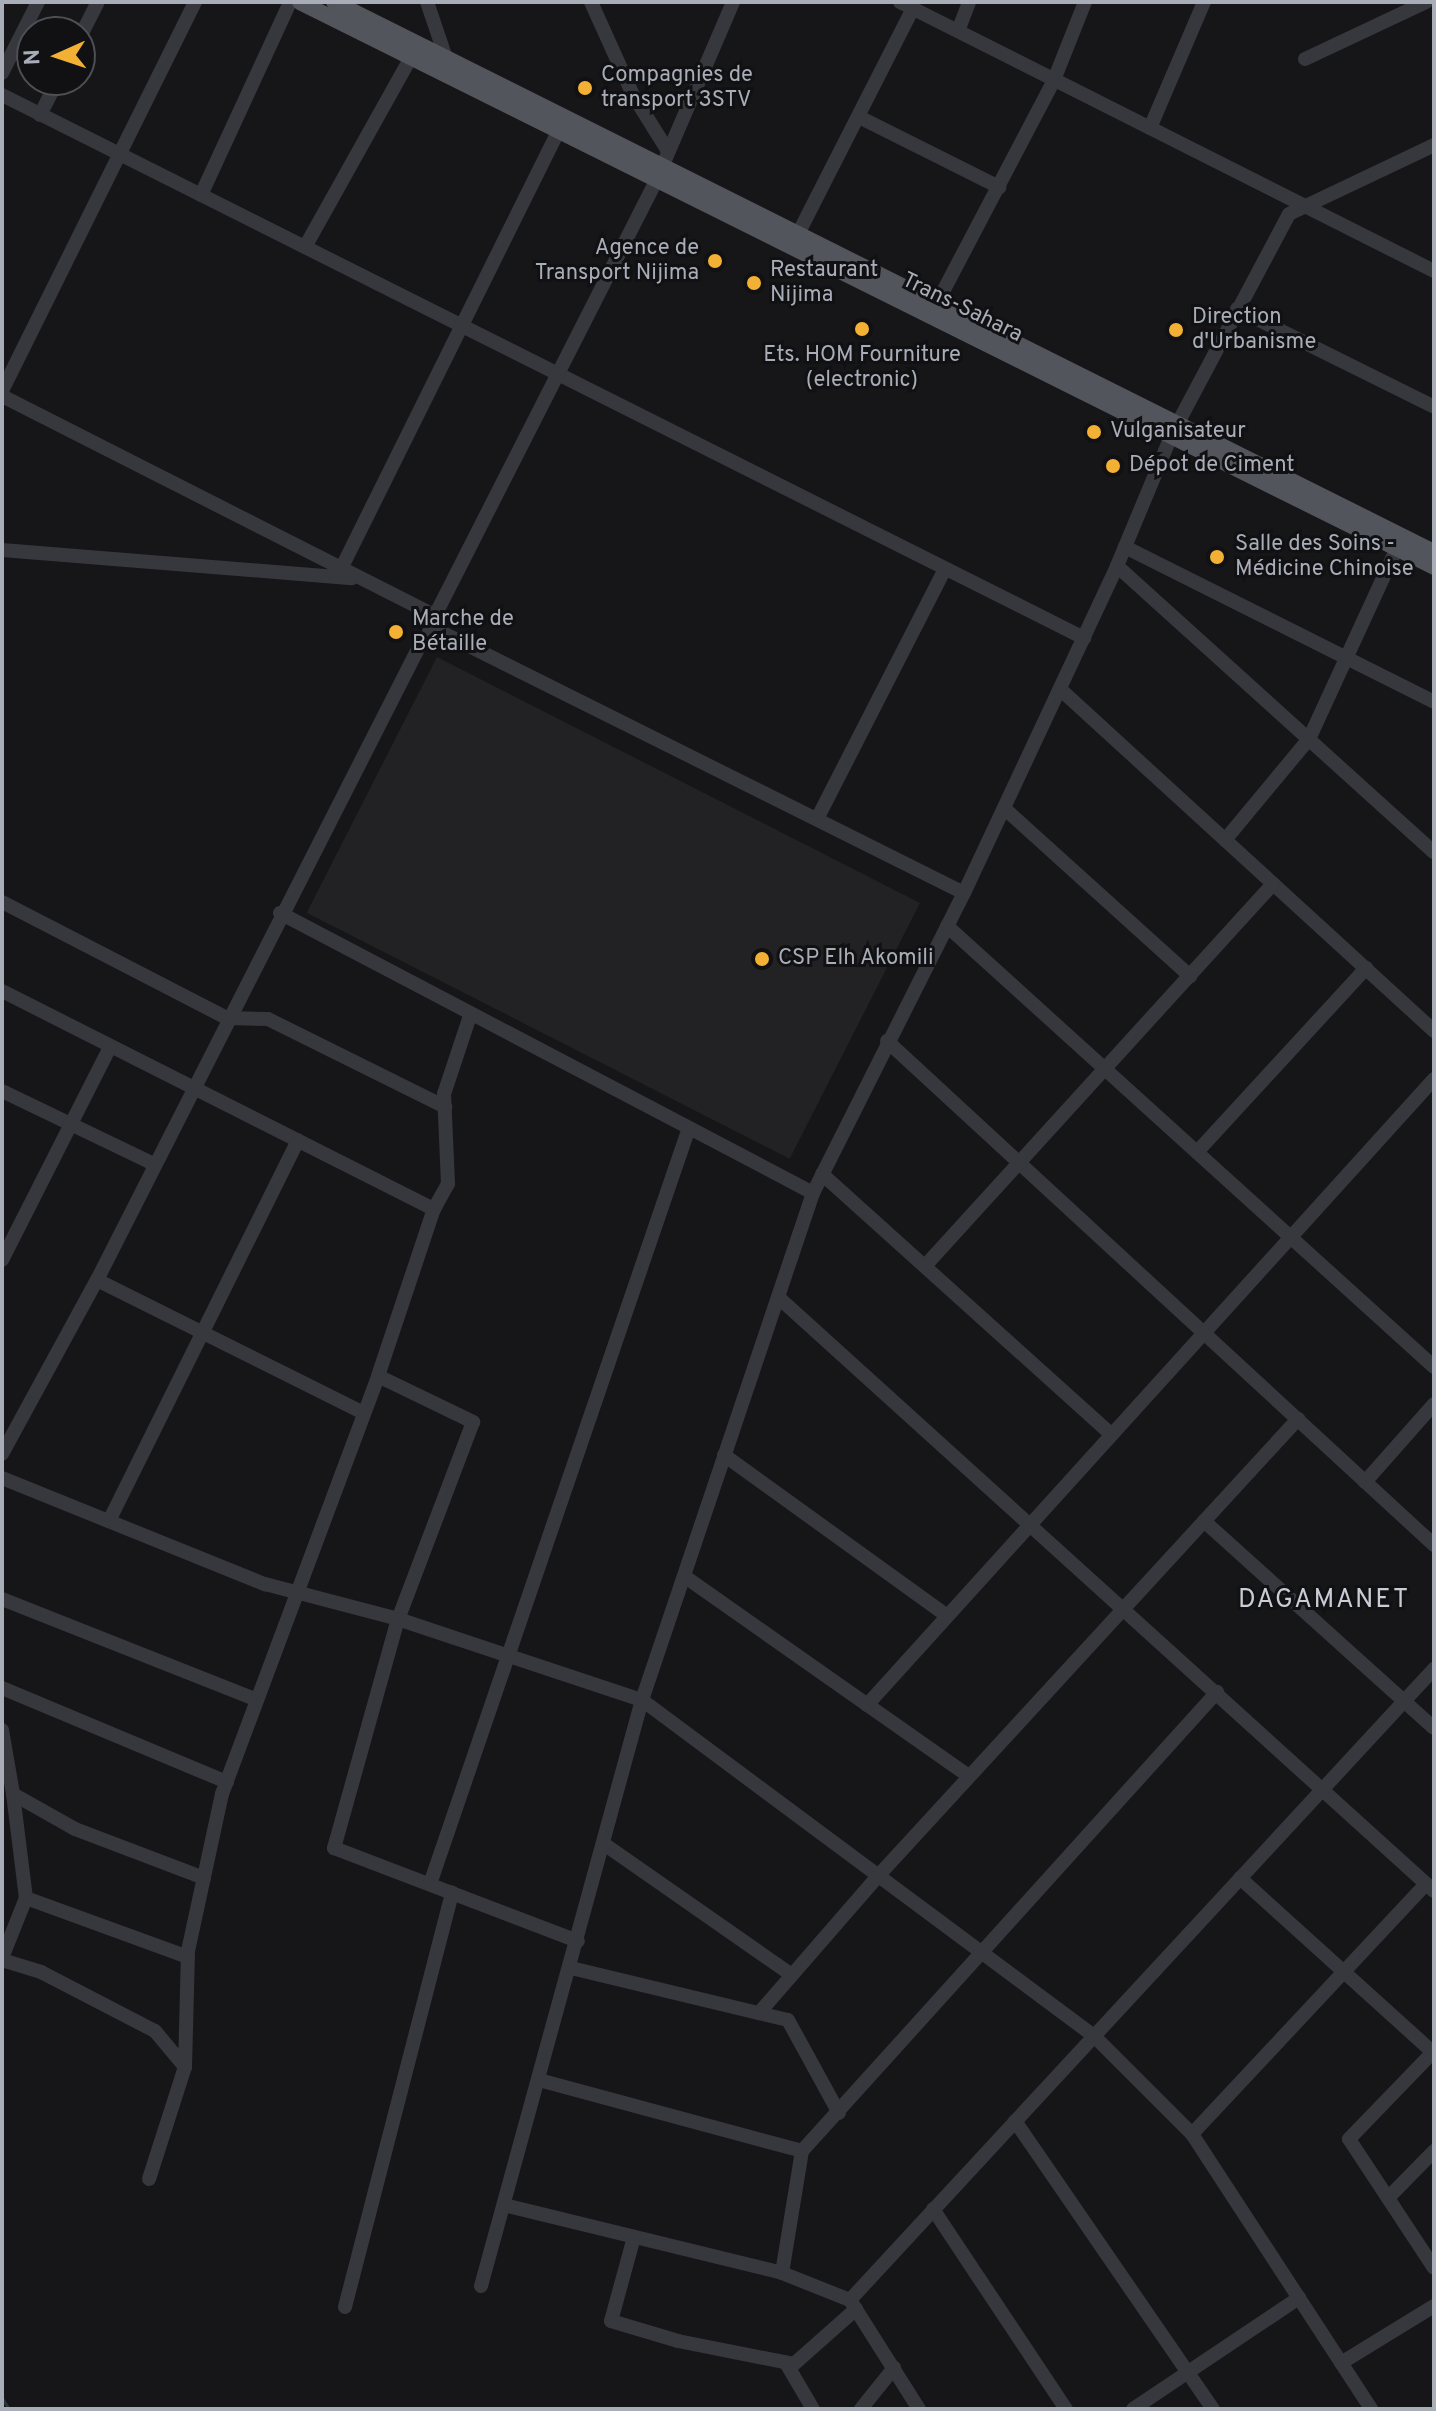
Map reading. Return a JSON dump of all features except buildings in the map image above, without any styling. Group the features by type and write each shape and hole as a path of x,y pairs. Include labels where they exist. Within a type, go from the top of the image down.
{"main road":[{"name":"Trans-Sahara","path":"300,2 411,57 449,67"},
{"name":"Trans-Sahara","path":"334,2 561,126 1175,429 1434,552"},
{"name":"Trans-Sahara","path":"745,217 798,234 937,303 1434,567"}],"street":[{"path":"2,73 38,2"},
{"path":"195,2 2,394 362,579 430,619 964,893"},
{"path":"201,195 290,2"},
{"path":"427,2 449,67"},
{"path":"2,1454 97,1280 280,913 658,174 733,2"},
{"path":"958,31 969,2"},
{"path":"937,303 1054,80 1085,2"},
{"path":"1150,128 1204,2"},
{"path":"1305,59 1426,2"},
{"path":"594,4 633,95 668,151"},
{"path":"798,234 859,117 906,5 1434,271"},
{"path":"305,247 411,57"},
{"path":"2,95 1084,638"},
{"path":"40,115 50,96"},
{"path":"859,117 999,187"},
{"path":"341,569 561,126"},
{"path":"481,2286 571,1968 642,1700 813,1193 964,893 1117,566 1175,429 1289,214 1434,145"},
{"path":"1237,309 1434,407"},
{"path":"1125,547 1434,702"},
{"path":"1225,840 1309,739 1397,548"},
{"path":"2,550 362,579"},
{"path":"1117,566 1434,852"},
{"path":"817,819 945,569"},
{"path":"1060,689 1434,1031"},
{"path":"1004,808 1190,976"},
{"path":"925,1266 1273,884"},
{"path":"2,902 227,1018 268,1019 445,1107"},
{"path":"280,913 813,1193"},
{"path":"947,926 1434,1367"},
{"path":"1197,1152 1366,968"},
{"path":"2,991 434,1209"},
{"path":"149,2179 185,2067 188,1957 227,1782 378,1376 434,1209 448,1184 445,1107 471,1013"},
{"path":"887,1041 1434,1545"},
{"path":"2,1260 110,1047"},
{"path":"867,1705 1434,1079"},
{"path":"3,1094 154,1164"},
{"path":"430,1884 689,1128"},
{"path":"109,1521 298,1140"},
{"path":"822,1174 1111,1434"},
{"path":"97,1280 364,1413"},
{"path":"778,1297 1430,1887 1342,1970 1192,2134"},
{"path":"378,1376 473,1422 398,1619 334,1848 578,1941"},
{"path":"1365,1482 1434,1404"},
{"path":"759,2013 878,1876 1298,1419"},
{"path":"724,1455 946,1615"},
{"path":"2,1478 296,1592 398,1619 642,1700 1094,2036 1192,2134 1371,2409"},
{"path":"1204,1521 1434,1728"},
{"path":"684,1576 969,1776"},
{"path":"2,1599 257,1700"},
{"path":"634,2237 611,2321 678,2341 794,2364 853,2304 933,2209 1434,1669"},
{"path":"2,1688 227,1782"},
{"path":"782,2273 802,2151 1217,1692"},
{"path":"2,1730 26,1898 2,1959 41,1972 155,2031 185,2067"},
{"path":"13,1794 75,1829 204,1878"},
{"path":"604,1844 792,1975"},
{"path":"1240,1878 1433,2052 1349,2139 1434,2268"},
{"path":"345,2307 452,1893"},
{"path":"26,1898 188,1957"},
{"path":"571,1968 788,2020 839,2113"},
{"path":"539,2080 802,2151"},
{"path":"1015,2121 1213,2409"},
{"path":"1388,2198 1434,2151"},
{"path":"504,2205 782,2273 853,2304 919,2409"},
{"path":"933,2209 1066,2409"},
{"path":"1133,2409 1299,2298"},
{"path":"1341,2363 1434,2306"},
{"path":"786,2363 813,2409"},
{"path":"861,2409 894,2368"}],"shaded area":[{"path":"437,657 920,903 790,1159 307,913"}],"waterway":[{"path":"2,2398 9,2409"}],"place":[{"name":"Compagnies de transport 3STV","path":"585,88"},
{"name":"Agence de Transport Nijima","path":"715,261"},
{"name":"Restaurant Nijima","path":"754,283"},
{"name":"Ets. HOM Fourniture (electronic)","path":"862,329"},
{"name":"Direction d'Urbanisme","path":"1176,330"},
{"name":"Vulganisateur","path":"1094,432"},
{"name":"Dépot de Ciment","path":"1113,466"},
{"name":"Salle des Soins - Médicine Chinoise","path":"1217,557"},
{"name":"Marche de Bétaille","path":"396,632"},
{"name":"CSP Elh Akomili","path":"762,959"}],"district":[{"name":"DAGAMANET","path":"1324,1601"}]}
